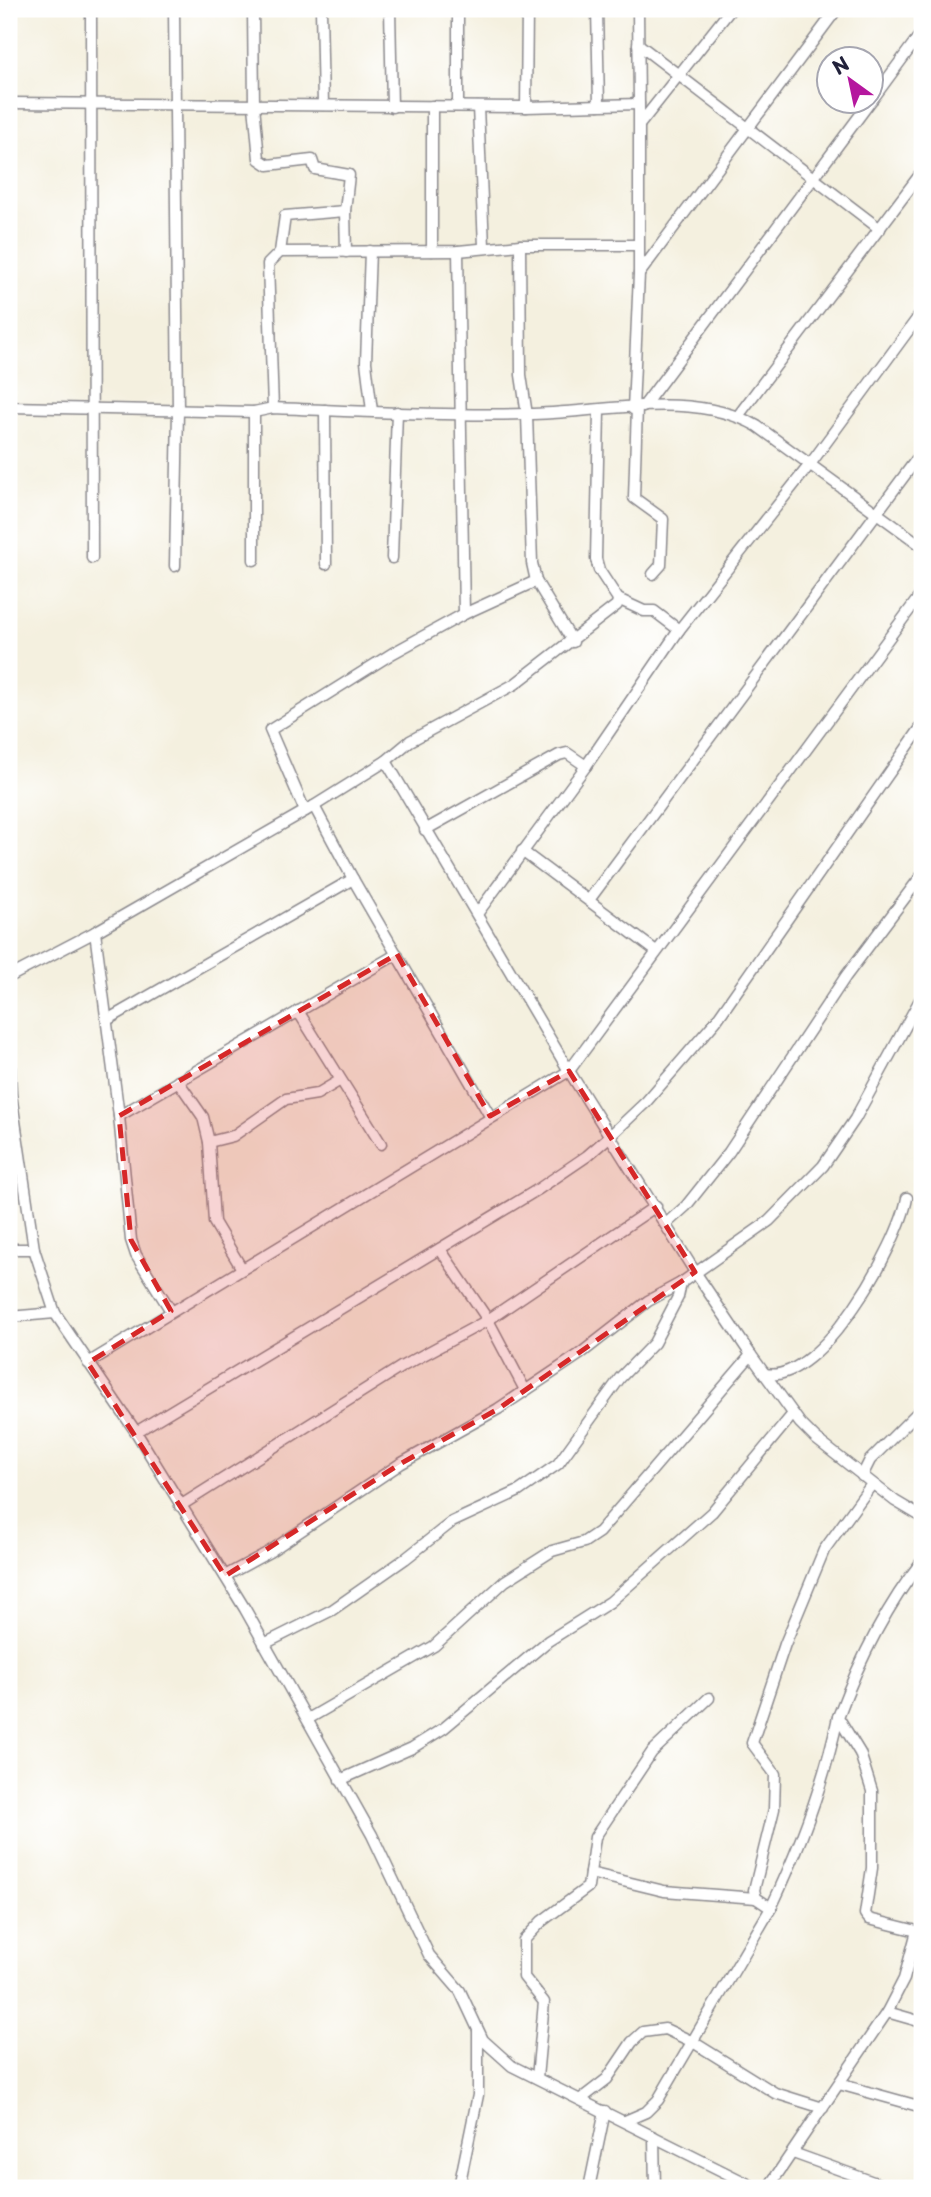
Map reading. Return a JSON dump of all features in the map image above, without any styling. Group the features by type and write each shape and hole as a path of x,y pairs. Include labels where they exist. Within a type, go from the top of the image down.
{"street":[{"path":"91,9 92,558"},
{"path":"174,9 178,411 175,566"},
{"path":"253,9 254,105 263,164 313,160 315,169 341,171 349,175 345,211 346,252"},
{"path":"321,9 323,105"},
{"path":"390,9 393,107"},
{"path":"458,9 458,106"},
{"path":"526,107 527,9"},
{"path":"597,9 598,105"},
{"path":"638,9 638,408 634,498 663,519 661,565 653,574"},
{"path":"640,124 731,9"},
{"path":"639,274 837,9"},
{"path":"886,81 922,32"},
{"path":"638,44 812,180 880,229"},
{"path":"9,103 91,106 174,104 393,107 639,104"},
{"path":"432,106 432,251"},
{"path":"478,107 484,246"},
{"path":"638,408 860,116"},
{"path":"738,416 922,172"},
{"path":"273,408 268,264 280,252 285,216 345,211"},
{"path":"520,245 521,375 527,415 532,563 536,581 573,642"},
{"path":"280,252 457,251 484,246 637,245"},
{"path":"370,251 372,411"},
{"path":"457,251 464,614"},
{"path":"477,914 586,766 679,630 811,463 922,313"},
{"path":"9,407 254,412 273,408 527,415 691,405 738,416 811,463 922,546"},
{"path":"325,410 326,564"},
{"path":"599,411 597,564 618,599 644,611 654,611 679,630"},
{"path":"254,412 254,560"},
{"path":"392,558 397,412"},
{"path":"589,900 922,452"},
{"path":"490,1116 309,808 270,730 373,665 464,614 536,581"},
{"path":"88,1363 490,1116 569,1071 922,593"},
{"path":"9,977 95,932 309,808 386,761 410,741 515,684 573,642 617,605 618,599"},
{"path":"136,1432 537,1190 587,1156 610,1136 646,1102 716,1021 922,726"},
{"path":"425,830 559,755 567,753 586,766"},
{"path":"386,761 569,1071 667,1223 695,1272 793,1414 835,1456 922,1517"},
{"path":"522,851 656,951"},
{"path":"667,1223 686,1206 729,1152 846,976 922,876"},
{"path":"107,1020 353,879"},
{"path":"95,932 119,1116 131,1240 136,1255 171,1311"},
{"path":"119,1116 397,954"},
{"path":"225,1576 269,1552 400,1464 525,1390 580,1354 648,1301 681,1283 769,1221 823,1166 855,1119 922,996"},
{"path":"298,1012 381,1144"},
{"path":"9,1044 15,1163 34,1249 55,1313 136,1432 225,1576 372,1835 429,1955 460,1991 483,2040 512,2066 756,2188"},
{"path":"178,1081 203,1117 209,1142 214,1222 242,1269"},
{"path":"209,1142 233,1136 286,1098 317,1094 339,1081"},
{"path":"765,1374 786,1373 816,1352 843,1325 895,1234 906,1198"},
{"path":"180,1506 412,1360 488,1320 656,1206"},
{"path":"9,1249 34,1249"},
{"path":"440,1249 488,1320 525,1390"},
{"path":"264,1644 332,1610 452,1522 519,1491 558,1464 620,1378 652,1346 673,1308 681,1283"},
{"path":"9,1317 55,1313"},
{"path":"308,1719 434,1646 505,1581 552,1551 584,1542 599,1532 751,1354"},
{"path":"862,1476 870,1460 922,1408"},
{"path":"340,1780 412,1748 443,1728 548,1640 610,1602 712,1512 793,1414"},
{"path":"757,1898 754,1884 763,1860 774,1809 775,1774 752,1743 785,1644 824,1550 872,1484"},
{"path":"625,2121 646,2112 659,2100 771,1908 796,1855 829,1758 838,1717 862,1657 896,1596 922,1561"},
{"path":"537,2078 544,2002 524,1977 524,1940 542,1921 588,1887 594,1837 652,1752 709,1698"},
{"path":"768,2188 887,2012 904,1979 919,1931 869,1919 865,1914 872,1868 872,1791 860,1753 838,1717"},
{"path":"590,1873 664,1891 757,1898 771,1908"},
{"path":"887,2012 922,2022"},
{"path":"461,2186 478,2095 478,2029"},
{"path":"581,2099 607,2079 632,2042 643,2032 665,2029 693,2042 775,2093 823,2108"},
{"path":"839,2084 922,2107"},
{"path":"589,2188 605,2111"},
{"path":"654,2137 655,2188"},
{"path":"793,2153 890,2188"}],"highlighted area":[{"path":"397,954 490,1116 569,1071 695,1272 498,1409 400,1464 225,1576 88,1363 171,1311 131,1240 119,1116"}]}
